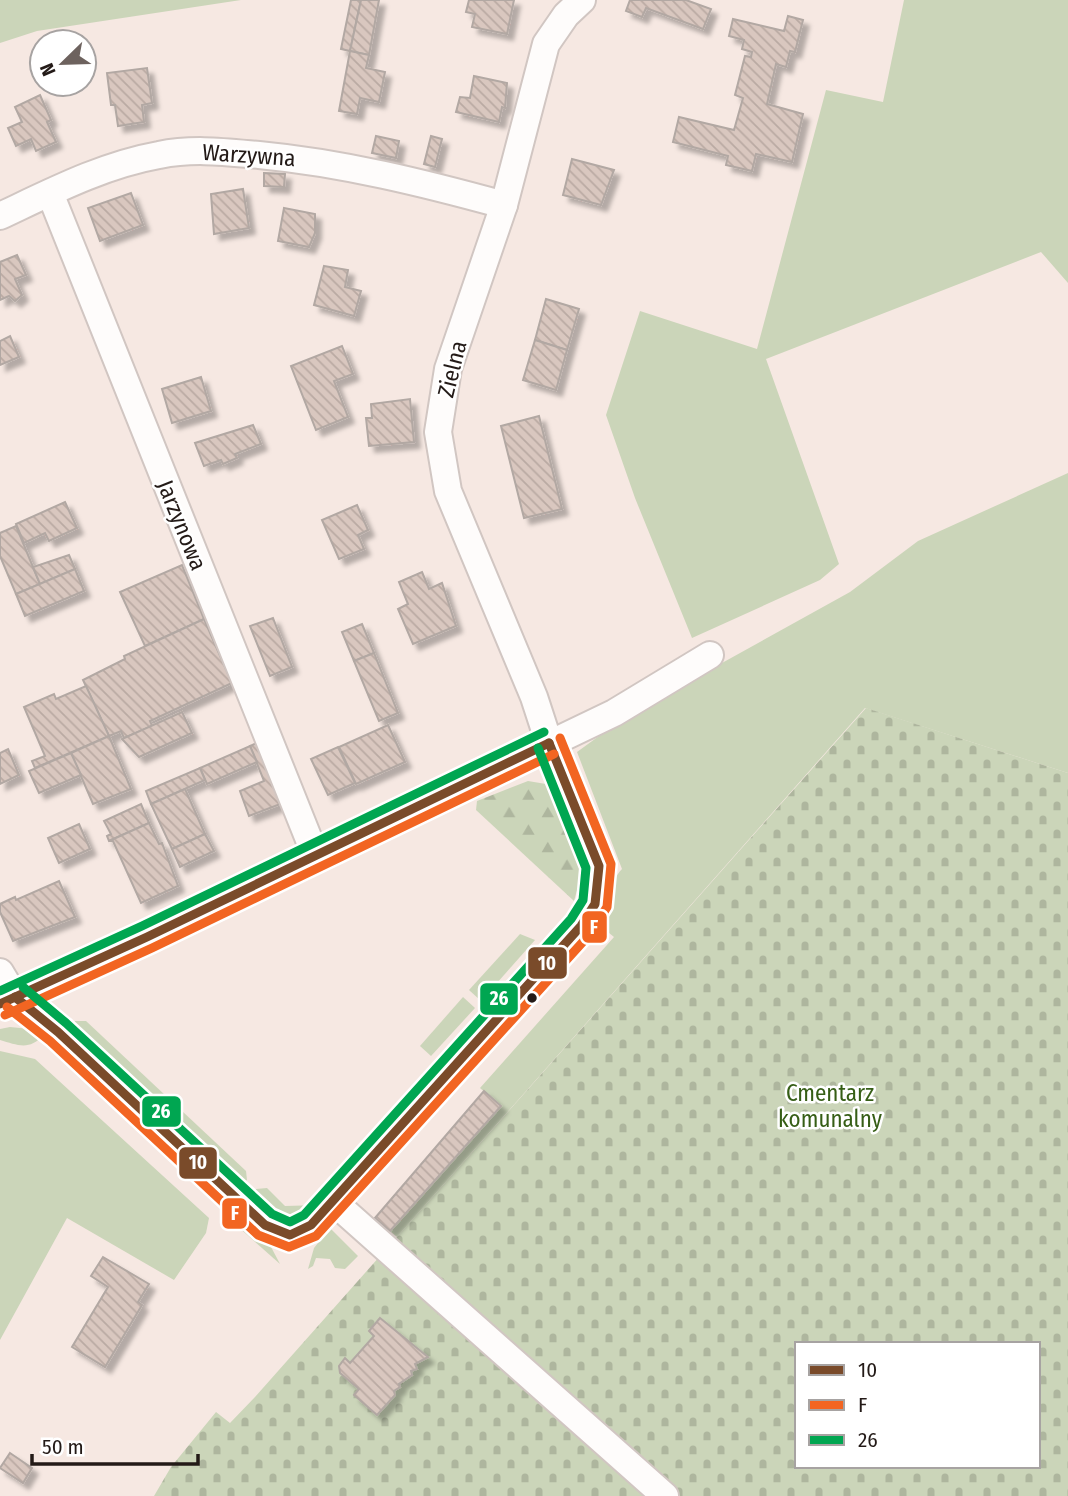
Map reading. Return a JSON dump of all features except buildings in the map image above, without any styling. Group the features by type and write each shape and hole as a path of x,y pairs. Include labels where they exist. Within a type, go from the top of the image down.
{"street":[{"name":"Zielna","path":"549,743 534,697 448,491 439,432 448,369 504,205 546,44 566,15 582,0"},
{"name":"Warzywna","path":"0,216 125,162 160,154 206,150 307,160 422,183 504,205"},
{"name":"Jarzynowa","path":"50,193 316,857"},
{"path":"0,972 7,1000 316,857 614,713 710,655"},
{"path":"335,1203 665,1496"}],"green space":[{"path":"0,0 241,0 57,28 28,28 28,34 0,43"},
{"path":"904,0 1068,0 1068,283 1041,252 766,359 839,564 820,580 692,638 635,498 606,415 640,311 757,349 826,90 883,102"},
{"path":"1068,473 1068,773 865,708 397,1237 390,1231 500,1106 480,1088 614,937 598,924 614,881 622,869 577,752 628,715 850,592 918,541"},
{"name":"Cmentarz komunalny","path":"866,708 1068,773 1068,1496 154,1496 171,1467 216,1412 230,1423"},
{"path":"528,781 546,784 552,791 580,859 582,873 574,901 476,810 477,801"},
{"path":"520,934 535,940 481,1001 469,990"},
{"path":"463,997 475,1008 431,1056 420,1046"},
{"path":"75,1021 86,1021 246,1171 247,1180 241,1185 70,1027"},
{"path":"0,1029 30,1029 43,1035 28,1045 0,1040"},
{"path":"0,1051 35,1059 209,1218 206,1233 174,1280 67,1218 0,1340"},
{"path":"267,1188 285,1206 320,1205 301,1214 284,1214 268,1207 252,1194 256,1189"},
{"path":"235,1212 270,1245 280,1264 235,1224"},
{"path":"330,1228 358,1256 345,1269 335,1268 330,1259 316,1258 313,1266 308,1269 314,1248"}],"transit line":[{"name":"26","path":"0,991 142,926 544,732"},
{"name":"F","path":"7,1007 50,1041 258,1235 289,1247 316,1236 590,934 607,907 611,864 560,738"},
{"name":"10","path":"15,997 58,1032 265,1225 290,1235 311,1225 581,926 595,904 599,866 549,743"},
{"name":"10","path":"0,1004 147,937 549,743"},
{"name":"26","path":"23,987 66,1023 272,1214 290,1222 304,1215 571,919 583,900 586,868 538,748"},
{"name":"F","path":"5,1015 152,948 554,754"}]}
